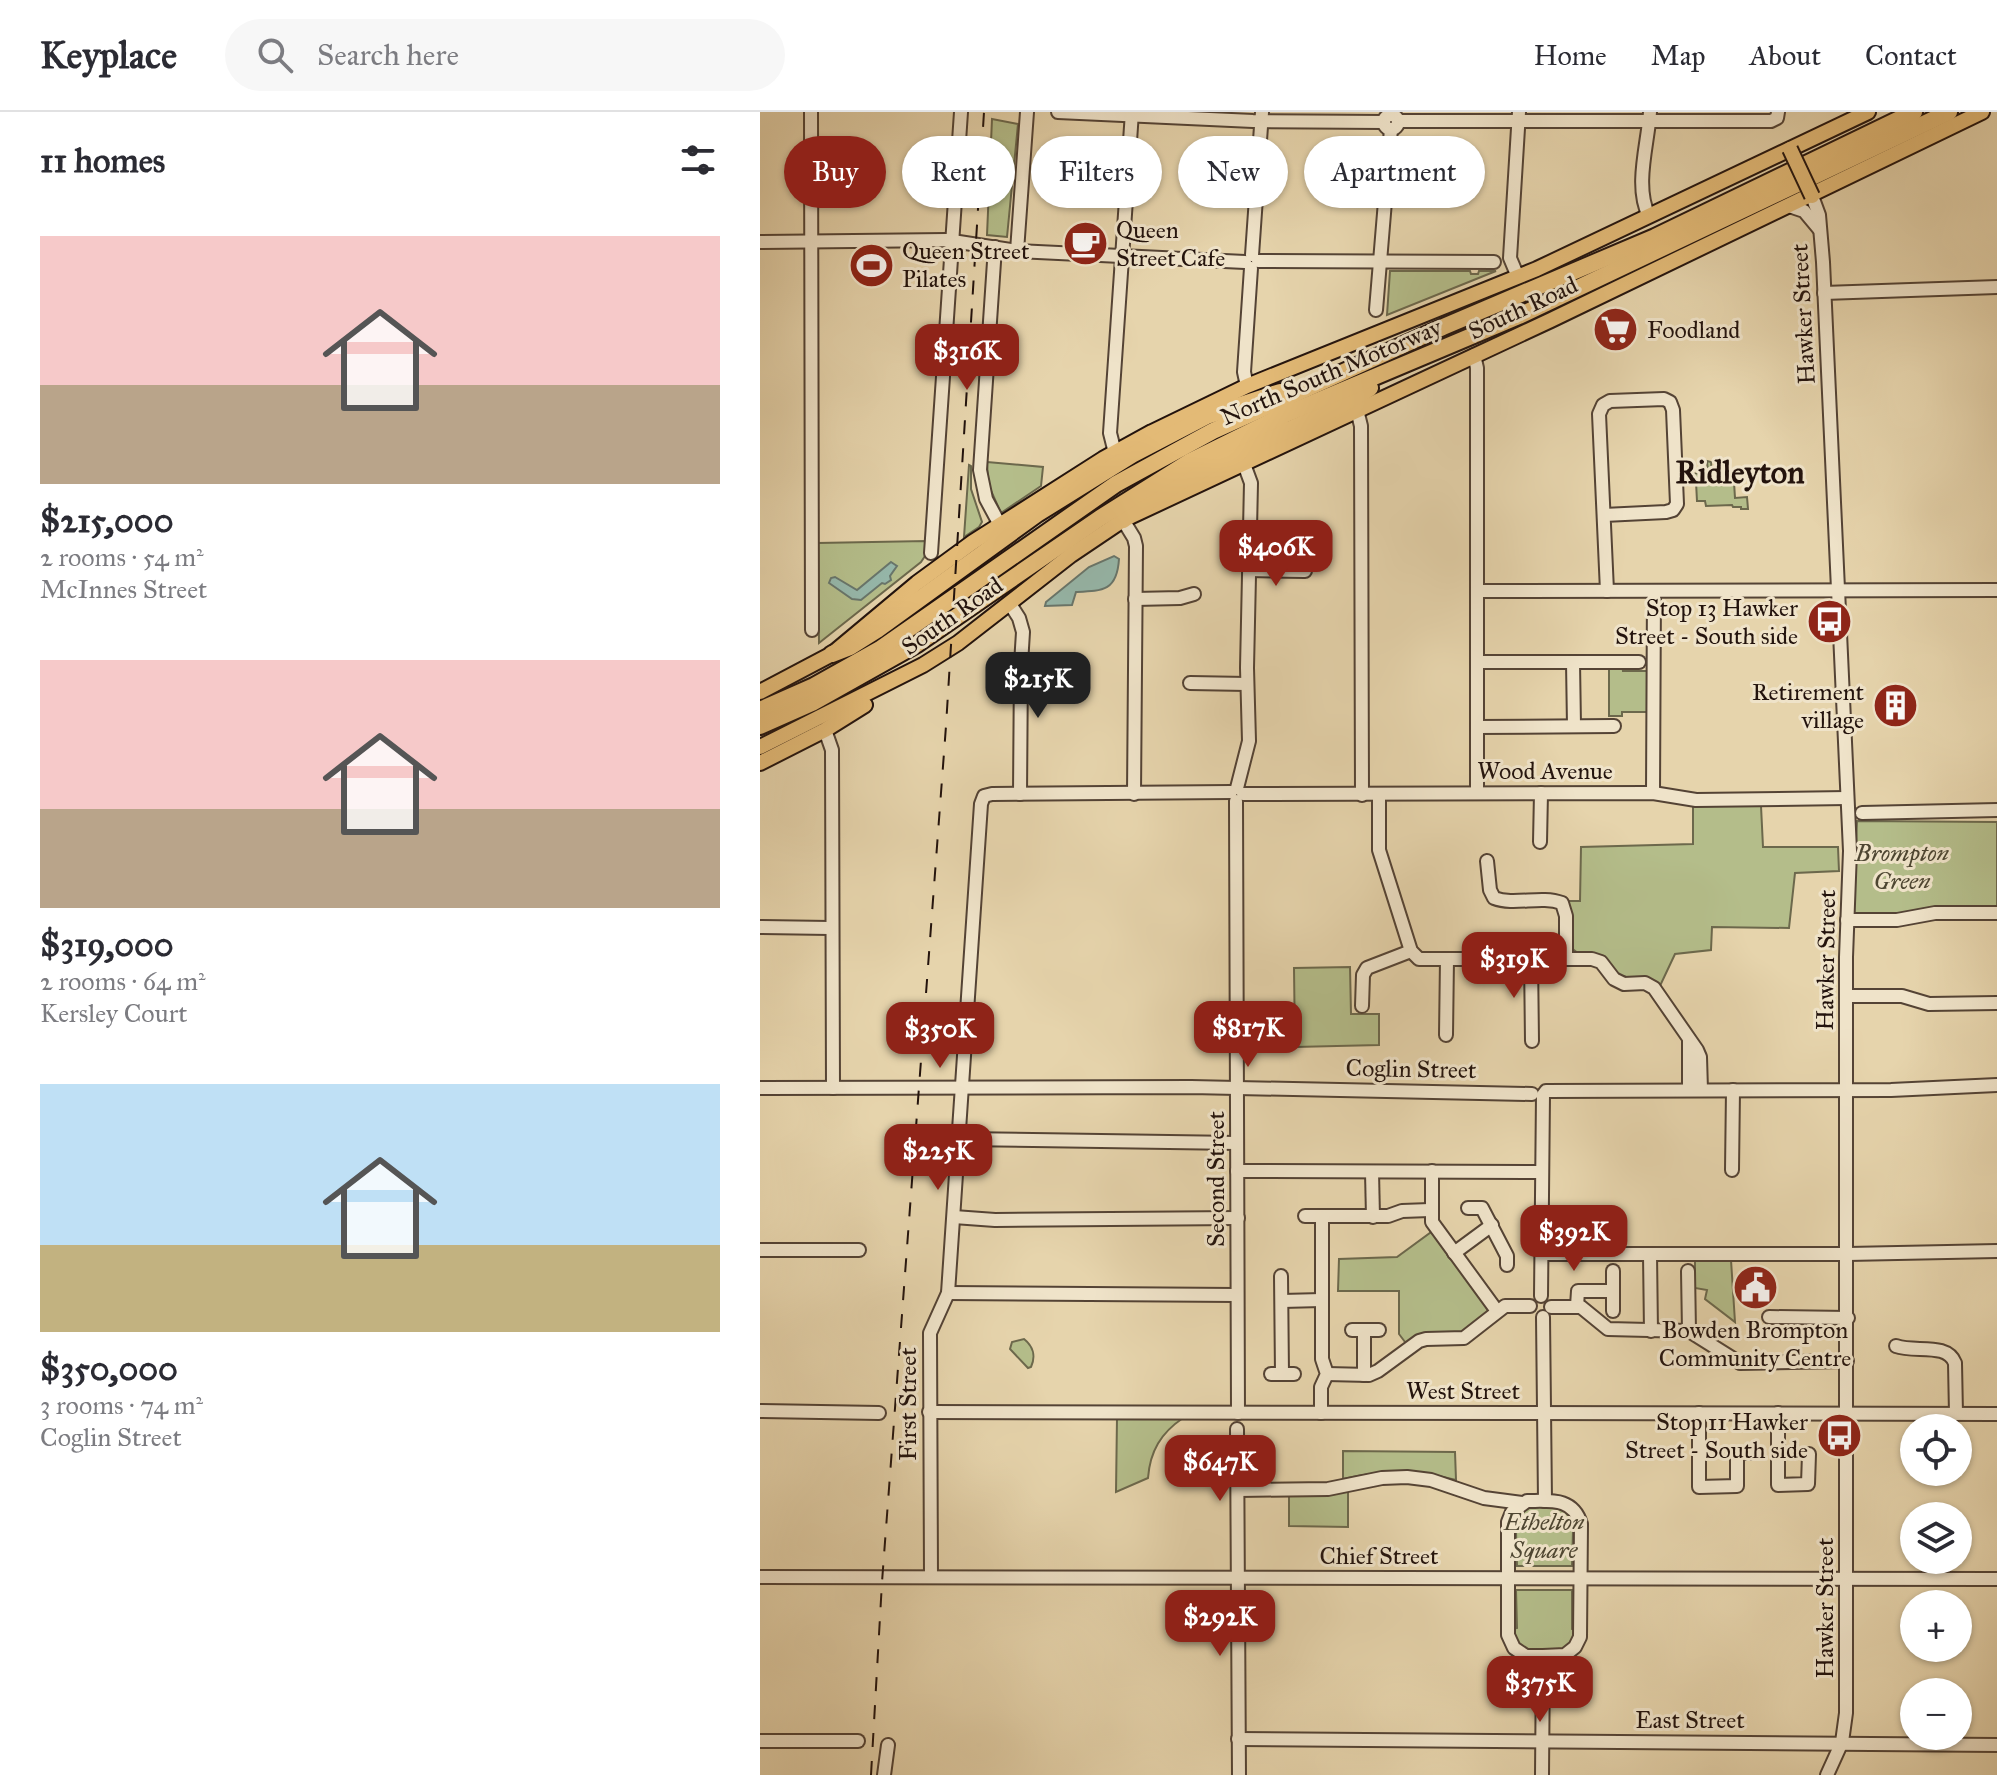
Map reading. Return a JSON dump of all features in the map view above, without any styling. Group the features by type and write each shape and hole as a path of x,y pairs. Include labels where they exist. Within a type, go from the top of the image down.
{"highway":[{"name":"North South Motorway","path":"760,710 814,686 880,649 1086,504 1147,466 1213,431 1655,237 1914,112"},
{"name":"North South Motorway","path":"760,726 812,703 917,644 1100,518 1189,462 1284,415 1405,366 1657,252 1949,112"},
{"path":"1123,520 1151,498 1228,456 1339,408 1405,366"},
{"path":"832,654 877,630 1037,514 1164,437 1229,408 1334,376"}],"main road":[{"name":"South Road","path":"760,692 832,654 917,583 1000,525 1115,453 1247,386 1518,277 1868,112"},
{"name":"South Road","path":"760,747 886,686 958,643 1071,555 1123,520 1812,196 1982,112"},
{"name":"Hawker Street","path":"1790,149 1812,196"},
{"path":"760,763 825,730 860,708 886,686"}],"street":[{"path":"811,112 812,630"},
{"path":"931,553 961,112"},
{"path":"1017,251 1027,112"},
{"path":"1058,112 1392,120 1777,116"},
{"path":"1115,453 1110,433 1132,115"},
{"path":"1247,386 1244,372 1262,117"},
{"path":"1518,277 1510,258 1519,117"},
{"path":"1649,216 1643,185 1650,117"},
{"path":"1376,310 1392,120"},
{"name":"Hawker Street","path":"1812,196 1821,231 1850,851 1847,920 1846,1713 1842,1742 1827,1775"},
{"path":"1789,206 1804,211 1821,231"},
{"path":"760,242 953,241 1017,251 1252,262 1494,262"},
{"path":"995,247 980,470 986,499 1000,525"},
{"path":"1824,293 1997,287"},
{"path":"1474,355 1477,368 1477,793"},
{"path":"1604,515 1666,512 1673,510 1677,504 1673,410 1670,402 1664,399 1610,401 1603,405 1599,414 1607,591"},
{"path":"1357,410 1361,426 1362,795"},
{"name":"Second Street","path":"1238,1413 1237,794 1249,741 1247,684 1251,483 1244,464"},
{"path":"1123,520 1136,546 1134,794"},
{"path":"1249,570 1305,571"},
{"path":"1477,591 1997,590"},
{"path":"1653,793 1654,591"},
{"path":"1135,599 1180,598 1194,594"},
{"path":"1010,604 1019,618 1024,643 1021,664 1020,794"},
{"path":"1477,662 1639,662"},
{"path":"1573,662 1574,726"},
{"path":"1190,683 1247,684"},
{"path":"1477,727 1614,726"},
{"path":"825,730 832,750 830,928 833,1088"},
{"path":"1540,842 1541,793"},
{"name":"Wood Avenue","path":"981,804 984,796 992,794 1653,793 1696,800 1847,798"},
{"path":"1379,795 1379,850 1411,951 1419,959 1566,957 1601,962 1614,979 1624,984 1645,983 1654,988 1700,1057 1695,1090"},
{"name":"First Street","path":"931,1577 930,1333 948,1293 981,804"},
{"path":"1862,813 1997,810"},
{"path":"1487,861 1490,890 1494,898 1502,901 1553,900 1562,903 1566,916 1566,957"},
{"path":"1847,920 1897,920 1935,913 1997,913"},
{"path":"760,927 830,928"},
{"path":"1362,1006 1363,975 1367,968 1411,951"},
{"path":"1446,1035 1447,959"},
{"path":"1531,959 1532,1041"},
{"path":"1847,996 1902,996 1929,1004 1997,1003"},
{"path":"1541,1296 1541,1172 1543,1095 1546,1091 1847,1090 1997,1085"},
{"name":"Coglin Street","path":"760,1088 1238,1087 1532,1094"},
{"path":"1732,1170 1733,1090"},
{"path":"960,1139 1237,1143"},
{"path":"1237,1171 1541,1172"},
{"path":"1432,1171 1432,1222 1497,1311"},
{"path":"1372,1172 1373,1217"},
{"path":"1468,1208 1482,1208 1507,1256 1507,1265"},
{"path":"1305,1216 1373,1217 1402,1211 1430,1210"},
{"path":"954,1217 995,1220 1238,1218"},
{"path":"1321,1413 1321,1387 1327,1374 1322,1359 1322,1217"},
{"path":"1454,1253 1492,1225"},
{"path":"760,1250 859,1250"},
{"path":"1542,1254 1997,1251"},
{"path":"1650,1254 1651,1331"},
{"path":"1613,1271 1613,1311"},
{"path":"1688,1271 1689,1331"},
{"path":"1281,1276 1283,1374"},
{"path":"1577,1306 1578,1291 1613,1291"},
{"path":"948,1293 1237,1295"},
{"path":"1545,1501 1543,1414 1547,1312 1549,1300 1541,1296 1533,1299 1530,1306 1533,1313 1547,1312 1577,1306 1608,1329 1689,1331 1740,1363 1847,1361"},
{"path":"1282,1301 1322,1300"},
{"path":"1327,1374 1364,1375 1378,1371 1419,1341 1464,1338 1505,1306 1530,1306"},
{"path":"1769,1317 1848,1318"},
{"path":"1364,1375 1358,1330 1379,1330"},
{"path":"1896,1346 1946,1351 1952,1356 1955,1363 1956,1414"},
{"path":"760,1411 879,1413"},
{"name":"West Street","path":"929,1412 1900,1414"},
{"path":"1699,1413 1699,1487 1737,1486 1737,1453 1754,1453"},
{"path":"1778,1413 1778,1485 1808,1491 1809,1454"},
{"name":"West Street","path":"1972,1414 1997,1414"},
{"path":"1237,1429 1239,1775"},
{"path":"1238,1490 1328,1489 1382,1478 1407,1477 1431,1480 1484,1498 1522,1503 1562,1501 1571,1506 1581,1524 1580,1637 1575,1647 1565,1655 1526,1656 1514,1648 1508,1635 1508,1522 1522,1503"},
{"path":"1504,1500 1511,1515"},
{"name":"Chief Street","path":"760,1577 1997,1579"},
{"path":"1542,1775 1543,1656"},
{"name":"East Street","path":"1238,1739 1997,1745"},
{"path":"760,1741 858,1741"},
{"path":"884,1775 888,1745"}],"green space":[{"path":"992,119 1018,124 1015,155 1015,136 991,136"},
{"path":"988,208 1010,208 1007,237 987,235"},
{"path":"1390,271 1470,271 1471,274 1478,274 1479,271 1496,271 1387,315"},
{"path":"1707,461 1711,462 1712,473 1743,471 1744,481 1734,482 1735,498 1747,497 1748,509 1732,505 1706,506 1705,501 1697,501 1696,482 1685,482 1685,475 1708,472"},
{"path":"987,462 1043,467 1041,486 1001,513 988,484"},
{"path":"969,465 971,489 982,522 964,537"},
{"path":"926,541 925,556 921,562 819,643 818,543"},
{"path":"1609,664 1622,664 1623,671 1647,671 1647,712 1622,712 1622,716 1609,716"},
{"path":"1693,806 1761,806 1763,847 1838,847 1839,871 1795,873 1789,928 1712,927 1711,950 1675,954 1659,988 1608,971 1570,947 1565,901 1580,901 1581,847 1693,844"},
{"name":"Brompton Green","path":"1857,821 1997,822 1997,908 1897,915 1853,913"},
{"path":"1350,967 1351,1014 1379,1014 1379,1045 1295,1047 1294,968"},
{"path":"1434,1230 1489,1310 1469,1332 1408,1346 1399,1334 1399,1291 1338,1291 1339,1259 1397,1257"},
{"path":"1695,1260 1731,1260 1735,1322 1705,1299 1707,1290 1695,1288"},
{"path":"1024,1339 1033,1355 1033,1363 1028,1368 1010,1349 1012,1342"},
{"path":"1117,1418 1183,1418 1158,1444 1151,1459 1148,1478 1116,1492"},
{"path":"1343,1451 1455,1452 1456,1480 1400,1472 1343,1479"},
{"path":"1348,1488 1348,1527 1289,1526 1289,1493"},
{"name":"Ethelton Square","path":"1529,1505 1559,1505 1571,1511 1577,1528 1573,1531 1572,1566 1517,1566 1516,1531 1512,1529 1512,1524 1517,1514"},
{"name":"Ethelton Square","path":"1516,1590 1572,1590 1572,1629 1576,1630 1576,1638 1565,1649 1530,1651 1516,1643 1512,1629 1517,1628"}],"shaded area":[{"path":"1114,556 1119,559 1118,570 1107,587 1076,592 1072,605 1045,606 1089,567"},
{"path":"891,562 897,566 890,576 891,580 882,583 861,600 852,599 829,583 835,577 857,590"}],"railway":[{"path":"871,1775 882,1582 946,726 984,112"}],"place":[{"name":"Queen Street Cafe","path":"1085,244"},
{"name":"Queen Street Pilates","path":"871,265"},
{"name":"Foodland","path":"1616,330"},
{"name":"Stop 13 Hawker Street - South side","path":"1829,622"},
{"name":"Retirement village","path":"1895,706"},
{"name":"Bowden Brompton Community Centre","path":"1755,1288"},
{"name":"Stop 11 Hawker Street - South side","path":"1839,1436"}],"district":[{"name":"Ridleyton","path":"1740,472"}]}
